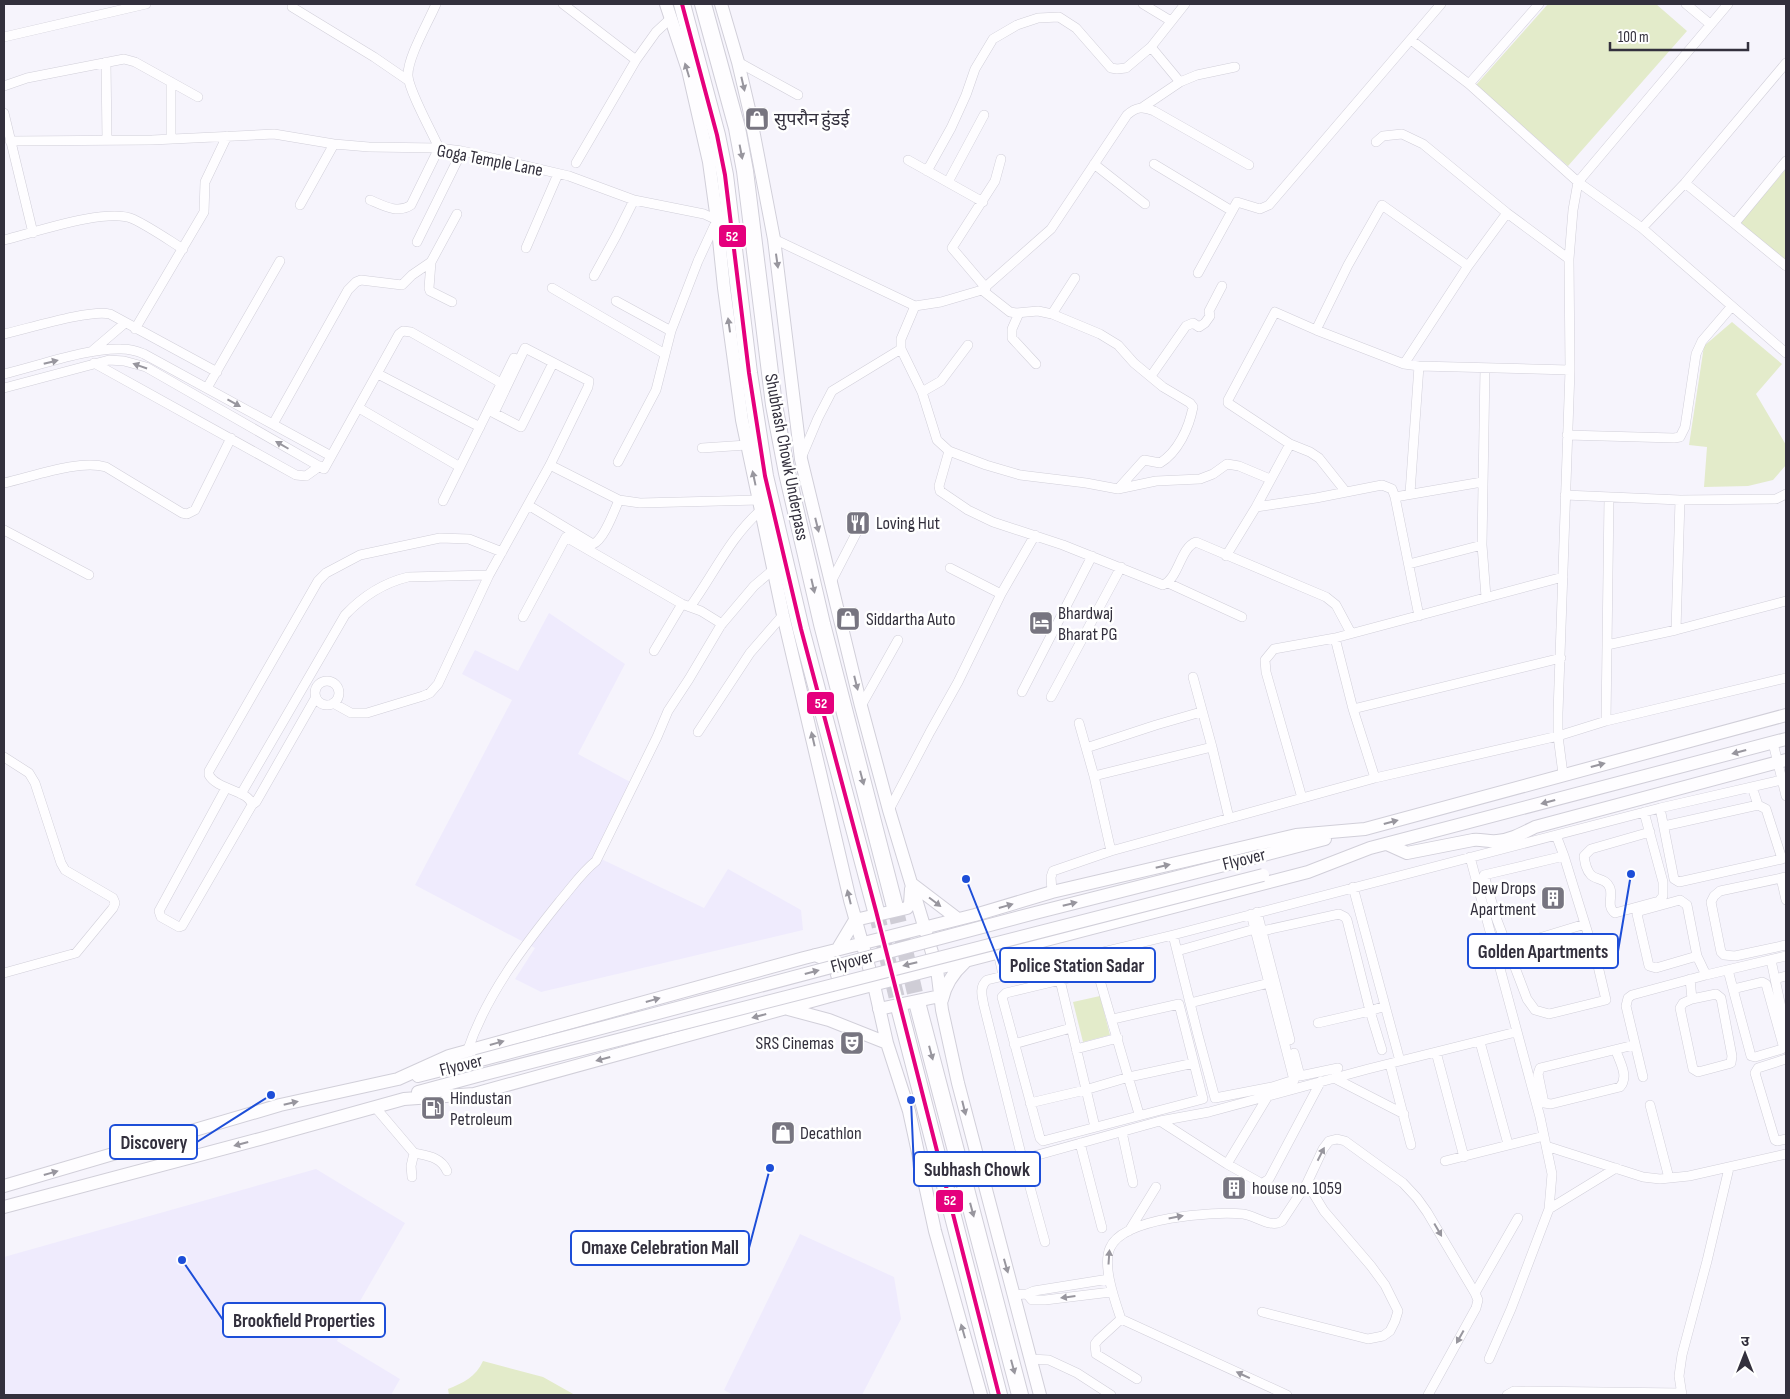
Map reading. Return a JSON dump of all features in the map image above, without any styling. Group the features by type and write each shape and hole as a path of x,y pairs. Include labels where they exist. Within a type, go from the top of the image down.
{"highway":[{"name":"Shubhash Chowk Underpass","path":"682,4 717,135 725,175 749,373 766,476 801,629 876,911"},
{"name":"Shubhash Chowk Underpass","path":"703,4 737,128 745,171 774,405 786,472 822,624 895,907"},
{"path":"918,1006 1020,1395"},
{"path":"900,1011 999,1395"}],"main road":[{"path":"666,4 688,70 703,130 717,220 742,420 783,614 855,920 874,985 887,1043 909,1111 935,1231 980,1395"},
{"path":"721,4 749,109 774,238 801,459 861,706 889,810 937,969 942,1010 958,1083 1021,1295 1030,1359 1040,1395"},
{"path":"4,1186 280,1105 398,1079 450,1056 815,955 975,915 1052,892 1296,835 1365,829 1786,715"},
{"path":"4,1207 251,1142 404,1099 474,1094 830,996 1308,872 1370,848 1786,739"},
{"path":"1387,844 1407,853 1477,840 1496,846 1536,827 1782,761"},
{"name":"Flyover","path":"398,1079 438,1072 477,1062 1025,915 1365,829"},
{"name":"Flyover","path":"404,1099 415,1092 1370,848"},
{"path":"836,950 855,920 907,908 910,904 912,884"},
{"path":"912,884 958,919"},
{"path":"975,915 959,932 960,946 969,954 992,954"},
{"path":"815,955 834,963 838,972 838,982 830,996"},
{"path":"942,1010 946,987 956,971 967,960"},
{"path":"879,1009 940,996"},
{"path":"787,1008 848,1027 887,1043"}],"street":[{"path":"4,38 146,4"},
{"path":"370,200 391,209 406,209 411,205 439,148 408,76 410,61 436,4"},
{"path":"563,4 636,60"},
{"path":"1142,4 1171,21"},
{"path":"927,171 951,128 975,69 993,39 1017,25 1038,18 1059,17 1076,28 1105,63 1117,70 1126,68 1151,47 1185,4"},
{"path":"1198,273 1238,202 1260,209 1269,205 1441,4"},
{"path":"1469,84 1538,4"},
{"path":"1686,4 1710,24"},
{"path":"1563,774 1558,736 1570,370 1569,259 1573,210 1578,182 1728,4"},
{"path":"292,8 374,57 409,81"},
{"path":"576,163 636,60 656,32 670,19"},
{"path":"1411,40 1469,84 1578,182 1642,228 1786,353"},
{"path":"1151,47 1180,82"},
{"path":"4,86 27,78 124,59 135,62 198,97"},
{"path":"106,62 107,140"},
{"path":"738,62 798,95"},
{"path":"1642,228 1684,183 1786,63"},
{"path":"774,238 915,306 941,302 984,289 1051,229 1127,115 1133,110 1143,107 1180,82 1197,75 1235,67"},
{"path":"171,82 171,139"},
{"path":"1143,107 1167,117 1249,165"},
{"path":"4,113 33,233"},
{"path":"948,182 984,114"},
{"name":"Goga Temple Lane","path":"10,141 171,139 274,134 334,144 369,147 439,148 462,151 569,176 634,200 704,214 717,220"},
{"path":"1376,142 1383,136 1402,134 1423,144 1507,213 1569,259"},
{"path":"135,329 204,212 205,182 227,136"},
{"path":"300,205 334,144"},
{"path":"417,242 462,151"},
{"path":"1001,159 995,181 952,248 984,289 1010,312 1038,311 1052,314 1109,339 1163,387 1190,403 1193,407 1192,414 1176,449 1170,457 1160,463 1144,460 1118,489"},
{"path":"908,160 983,202"},
{"path":"1735,223 1786,161"},
{"path":"1094,164 1145,204"},
{"path":"1154,164 1232,211"},
{"path":"526,248 558,174"},
{"path":"1684,183 1786,266"},
{"path":"594,276 634,200"},
{"path":"1316,330 1348,265 1382,205 1468,266"},
{"path":"1404,364 1468,266 1507,213"},
{"path":"452,302 430,291 429,288 431,262 457,214"},
{"path":"4,240 89,218 120,215 132,218 183,249"},
{"path":"618,462 656,390 671,331 700,256 717,220"},
{"path":"207,388 218,372 280,261"},
{"path":"273,424 340,304 356,282 366,280 402,284 431,262"},
{"path":"1052,314 1075,278"},
{"path":"1151,376 1186,326 1193,324 1199,327 1205,324 1210,316 1209,311 1222,286"},
{"path":"552,288 665,354"},
{"path":"616,301 671,331"},
{"path":"915,306 901,339 900,349 922,392 937,440 949,451 1020,475 1118,489 1156,481 1200,479 1214,474 1227,464 1249,470 1270,479"},
{"path":"1567,435 1680,437 1686,427 1696,354 1699,346 1732,306"},
{"path":"1346,492 1319,458 1290,444 1270,429 1229,406 1228,400 1275,312 1404,364 1570,370"},
{"path":"4,334 98,313 110,314 218,372"},
{"path":"1019,313 1012,329 1012,338 1036,364"},
{"path":"90,352 125,323"},
{"path":"94,364 296,475 306,476 322,467 331,456 399,334 407,330 501,382"},
{"path":"922,392 941,382 968,345"},
{"path":"4,374 90,352 121,348 132,350 144,354 331,456"},
{"path":"332,703 351,713 367,713 430,693 438,684 489,575 550,465 588,387 589,382 525,348 494,413 521,428 553,363"},
{"path":"801,459 818,418 832,391 900,349"},
{"path":"443,501 501,382 516,356"},
{"path":"4,388 109,360 124,361 146,367 322,467"},
{"path":"1410,493 1419,366"},
{"path":"1485,368 1482,545 1486,598"},
{"path":"378,374 480,427"},
{"path":"359,408 460,468"},
{"path":"4,484 79,465 98,465 106,467 187,514 195,510 231,438"},
{"path":"1226,556 1256,508 1290,444"},
{"path":"702,448 747,445"},
{"path":"949,451 939,486 940,491 968,510 993,522 1092,556 1163,585 1168,583 1189,546 1194,542 1199,543 1326,597 1336,605 1351,633"},
{"path":"550,465 619,500 640,503 760,505"},
{"path":"1396,497 1410,493 1482,482"},
{"path":"1256,508 1382,485 1392,488 1396,497 1419,616"},
{"path":"1565,495 1680,500 1776,499 1786,494"},
{"path":"1606,722 1609,498"},
{"path":"528,505 593,544 598,542 619,500"},
{"path":"1676,630 1680,500"},
{"path":"654,651 737,534 760,505"},
{"path":"831,582 862,524"},
{"path":"4,530 89,575"},
{"path":"889,810 962,676 1001,594 1035,535"},
{"path":"523,617 566,536 686,606 701,611 722,624"},
{"path":"252,804 249,798 211,779 209,771 318,581 326,574 360,555 440,538 469,539 502,552"},
{"path":"1408,564 1482,545"},
{"path":"1022,692 1092,556"},
{"path":"1051,697 1121,567"},
{"path":"950,568 1001,594"},
{"path":"467,1052 474,1031 496,989 536,932 585,869 596,861 658,737 668,711 722,624 754,586 774,569"},
{"path":"241,794 345,615 358,601 395,580 408,577 489,575"},
{"path":"1302,798 1266,672 1265,660 1274,649 1334,638 1563,577"},
{"path":"1168,583 1242,616"},
{"path":"1607,645 1676,630 1786,601"},
{"path":"698,732 750,653 783,614"},
{"path":"1334,638 1352,709 1375,778"},
{"path":"861,706 898,640"},
{"path":"1352,709 1561,658"},
{"path":"1193,677 1229,818"},
{"path":"1052,892 1050,877 1053,871 1111,851 1375,778 1558,736 1606,722 1786,678"},
{"path":"226,788 159,911 161,917 179,927 182,926 252,804 256,802 316,697 316,689 324,681 332,682 338,687 338,698 332,703 325,704 316,697"},
{"path":"1086,748 1201,712"},
{"path":"1079,723 1094,776 1111,851"},
{"path":"1773,743 1782,761 1786,796"},
{"path":"1094,776 1212,747"},
{"path":"4,756 29,773 35,783 65,870 113,898 115,903 76,953 4,973"},
{"path":"1045,1242 1022,1158 981,989 987,980 1092,953 1173,935 1470,857 1496,846 1556,835 1660,808 1784,780"},
{"path":"1752,787 1758,805"},
{"path":"1660,808 1674,879 1679,882 1779,860 1782,856 1766,809 1758,805 1664,826"},
{"path":"1644,812 1650,832 1663,882 1663,896 1659,901 1615,913 1611,910 1610,889 1607,883 1592,877 1587,870 1584,856 1591,849 1650,832"},
{"path":"1556,835 1564,856 1585,924 1606,1000 1548,1014 1535,1010 1527,999 1497,920 1484,875 1564,856"},
{"path":"1470,857 1544,1136 1552,1174 1548,1209 1511,1310 1489,1359"},
{"path":"1786,900 1784,877 1720,891 1711,902 1721,952 1724,956 1735,956 1786,945"},
{"path":"1353,887 1385,1006 1411,1144"},
{"path":"1697,956 1656,968 1649,966 1637,914 1640,911 1680,900 1685,902 1697,956 1706,974"},
{"path":"1254,913 1300,1076 1338,1068"},
{"path":"1177,951 1259,930 1339,914 1343,915 1347,920 1382,1050"},
{"path":"1507,948 1585,924"},
{"path":"1173,935 1215,1098 1272,1087 1294,1080 1269,983 1259,930"},
{"path":"1092,953 1140,1114"},
{"path":"992,954 1003,975"},
{"path":"1643,1077 1626,1006 1628,998 1632,995 1706,974 1786,956"},
{"path":"1770,960 1786,1031"},
{"path":"1728,970 1733,989 1751,1056 1755,1058 1782,1049 1783,1045 1766,984 1762,982 1733,989"},
{"path":"1098,971 1006,992 1002,997 1042,1141 1203,1099 1179,1004 1113,1019"},
{"path":"1775,978 1786,976"},
{"path":"1690,979 1692,999"},
{"path":"1060,980 1094,1127"},
{"path":"1190,1003 1269,983"},
{"path":"1716,994 1721,998 1732,1056 1730,1063 1698,1072 1693,1069 1680,1008 1683,1003 1692,999 1716,994"},
{"path":"1318,1023 1385,1006"},
{"path":"1014,1044 1071,1028"},
{"path":"990,1168 1160,1121 1209,1112 1321,1081 1516,1032"},
{"path":"1076,1049 1118,1038"},
{"path":"1480,1042 1508,1144"},
{"path":"1616,1051 1625,1077 1620,1087 1551,1104 1544,1102 1538,1074 1540,1068 1616,1051 1634,1045"},
{"path":"1436,1052 1464,1157"},
{"path":"1786,1059 1758,1068 1755,1073 1774,1137 1777,1141 1786,1139"},
{"path":"1030,1103 1129,1077 1194,1063"},
{"path":"1334,1078 1404,1114"},
{"path":"1160,1121 1227,1164 1259,1182 1267,1182 1321,1081"},
{"path":"1227,1164 1268,1096"},
{"path":"1650,1105 1669,1178"},
{"path":"375,1107 414,1153 431,1156 441,1161 447,1171"},
{"path":"1122,1132 1133,1183"},
{"path":"1445,1162 1544,1136"},
{"path":"1287,1395 1121,1319 1111,1292 1109,1279 1110,1248 1121,1235 1129,1231 1150,1223 1180,1216 1228,1213 1251,1215 1278,1224 1282,1221 1307,1183 1323,1149 1329,1141 1337,1139 1345,1141 1403,1183 1417,1198 1478,1300 1476,1308 1428,1395"},
{"path":"1080,1143 1102,1228"},
{"path":"1546,1146 1642,1177 1660,1179 1689,1176 1786,1154"},
{"path":"412,1177 411,1166 414,1153"},
{"path":"1548,1209 1616,1168"},
{"path":"1507,1395 1514,1392 1682,1394 1679,1376 1682,1354 1729,1168"},
{"path":"1262,1312 1368,1339 1383,1336 1390,1331 1396,1321 1398,1311 1384,1285 1371,1266 1324,1211 1307,1183"},
{"path":"1129,1231 1156,1187"},
{"path":"1475,1293 1518,1218"},
{"path":"1021,1295 1034,1291 1109,1279"},
{"path":"1021,1295 1032,1300 1045,1300 1111,1292"},
{"path":"1121,1319 1098,1340 1096,1354 1136,1379"},
{"path":"1030,1359 1049,1360 1077,1372 1112,1395"}],"shaded area":[{"path":"549,613 625,664 578,754 634,784 595,856 704,908 728,869 801,910 803,930 541,992 515,979 535,948 415,885 512,700 462,674 475,650 518,671"},
{"path":"316,1169 405,1223 337,1341 400,1379 391,1395 4,1395 4,1257"},
{"path":"800,1234 894,1277 901,1319 862,1395 733,1395 724,1390"}],"green space":[{"path":"1548,4 1656,4 1687,31 1568,166 1476,85"},
{"path":"1786,169 1786,262 1740,223"},
{"path":"1732,322 1782,364 1756,394 1786,445 1786,465 1773,480 1748,486 1704,487 1707,447 1689,445 1704,346"},
{"path":"1100,996 1110,1035 1083,1042 1073,1002"},
{"path":"483,1361 543,1377 575,1395 449,1395 448,1389 464,1382 473,1375"}],"tunnel":[{"path":"895,907 918,1006"},
{"path":"876,911 900,1011"}],"transit line":[{"name":"52","path":"682,4 717,135 725,175 749,373 765,476 801,629 876,911 999,1395"}],"place":[{"name":"सुपरौन हुंडई","path":"757,119"},
{"name":"Loving Hut","path":"858,523"},
{"name":"Siddartha Auto","path":"848,619"},
{"name":"Bhardwaj Bharat PG","path":"1041,623"},
{"name":"Golden Apartments","path":"1631,874"},
{"name":"Police Station Sadar","path":"966,879"},
{"name":"Dew Drops Apartment","path":"1553,898"},
{"name":"SRS Cinemas","path":"852,1043"},
{"name":"Discovery","path":"271,1095"},
{"name":"Subhash Chowk","path":"911,1100"},
{"name":"Hindustan Petroleum","path":"433,1108"},
{"name":"Decathlon","path":"783,1133"},
{"name":"Omaxe Celebration Mall","path":"770,1168"},
{"name":"house no. 1059","path":"1234,1188"},
{"name":"Brookfield Properties","path":"182,1260"}]}
